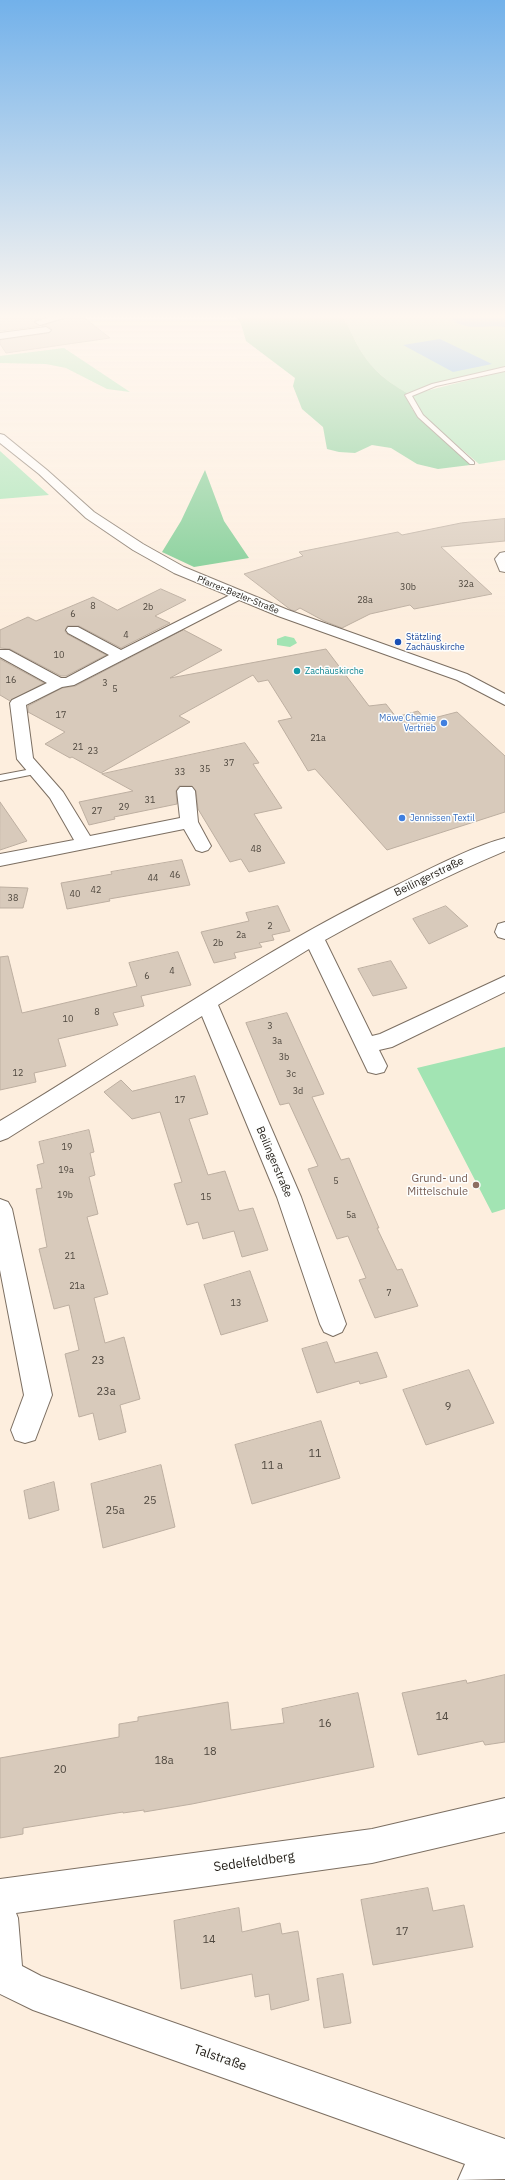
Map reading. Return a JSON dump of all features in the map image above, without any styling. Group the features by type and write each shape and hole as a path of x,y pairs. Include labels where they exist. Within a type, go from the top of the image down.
{"street":[{"name":"Pfarrer-Bezler-Straße","path":"1,438 90,514 114,531 179,570 236,596 462,678 505,700"},
{"path":"505,556 502,559 505,568"},
{"path":"84,842 57,796 37,771 25,759 18,703 58,683 69,682 236,596"},
{"path":"73,630 120,656"},
{"path":"4,653 58,683"},
{"path":"186,791 189,822 202,846"},
{"path":"0,860 189,822"},
{"name":"Beilingerstraße","path":"0,1132 314,938 424,878 505,844"},
{"path":"314,938 376,1066"},
{"path":"366,1045 385,1041 505,983"},
{"name":"Beilingerstraße","path":"207,1004 288,1197 333,1324"},
{"path":"0,1209 38,1395 25,1430"},
{"name":"Sedelfeldberg","path":"0,1897 372,1846 505,1815"},
{"name":"Talstraße","path":"0,1918 5,1977 33,1992 491,2165"}],"lane":[{"path":"422,418 472,463"},
{"path":"0,778 37,771"}],"green space":[{"path":"312,418 419,418 470,465 438,469 417,464 391,448 372,445 355,453 339,452 327,449 323,427"},
{"path":"425,418 505,418 505,460 479,464"},
{"path":"0,451 49,495 0,499"},
{"path":"205,470 224,521 249,558 194,567 162,552 181,521"},
{"path":"285,636 294,638 297,643 290,647 277,645 277,639"},
{"path":"505,1047 505,1209 492,1213 417,1068"}],"building":[{"path":"505,519 505,541 441,547 492,594 414,609 410,605 370,614 342,628 324,621 300,608 295,611 291,610 244,574 303,556 299,552 398,532 402,535 461,523"},
{"path":"161,589 186,600 155,616 170,623 121,648 79,626 67,626 65,631 67,634 106,655 66,676 61,676 10,649 0,648 0,630 28,617 36,621 93,597 117,610"},
{"path":"184,630 222,650 170,678 326,649 369,706 386,704 396,717 418,711 426,720 457,712 505,756 505,812 387,850 315,769 308,771 278,721 292,718 268,680 258,682 253,675 179,716 190,722 101,773 45,744 65,732 28,712 28,706 62,688 75,686"},
{"path":"0,659 44,683 10,701 0,695"},
{"path":"245,743 259,763 253,764 282,808 254,814 285,863 249,872 241,859 230,862 198,809 196,791 192,786 179,786 176,791 177,804 114,817 115,819 89,825 79,802 133,791 102,774"},
{"path":"0,802 27,841 0,850"},
{"path":"182,860 190,885 109,899 110,901 67,909 61,883 112,874 111,872"},
{"path":"0,887 28,888 23,908 0,908"},
{"path":"278,906 290,931 272,935 274,940 259,943 262,947 234,953 236,958 214,963 201,932 249,921 246,913"},
{"path":"446,906 468,926 429,944 413,919"},
{"path":"178,952 191,985 141,996 144,1006 113,1013 118,1025 58,1039 66,1066 34,1073 36,1082 0,1090 0,957 8,956 22,1013 137,986 129,963"},
{"path":"391,961 407,988 373,996 358,969"},
{"path":"287,1013 324,1094 312,1097 341,1160 349,1158 379,1228 377,1228 397,1270 402,1269 418,1306 375,1318 359,1280 366,1278 348,1236 337,1239 308,1169 318,1166 289,1103 280,1105 246,1023"},
{"path":"195,1076 208,1114 189,1119 208,1175 225,1171 239,1211 253,1208 268,1250 242,1257 234,1231 203,1239 198,1222 187,1225 174,1184 182,1182 160,1112 132,1119 104,1092 121,1080 132,1091"},
{"path":"89,1130 94,1152 90,1153 95,1175 89,1177 98,1214 87,1217 108,1294 94,1298 105,1343 124,1337 140,1399 120,1405 126,1432 99,1440 93,1413 79,1417 65,1354 79,1350 69,1305 54,1309 39,1249 47,1247 36,1189 42,1188 37,1165 44,1163 39,1142"},
{"path":"250,1271 268,1321 221,1335 204,1285"},
{"path":"327,1342 335,1363 377,1352 387,1377 360,1384 359,1381 317,1393 302,1349"},
{"path":"469,1370 494,1423 426,1445 403,1390"},
{"path":"321,1421 340,1478 252,1504 235,1445"},
{"path":"161,1465 175,1527 103,1548 91,1484"},
{"path":"54,1482 59,1510 29,1519 24,1491"},
{"path":"505,1675 505,1742 485,1745 483,1741 418,1755 402,1693 466,1680 467,1683"},
{"path":"358,1693 374,1767 192,1804 144,1812 144,1810 123,1812 23,1828 23,1834 0,1838 0,1758 119,1737 119,1724 138,1721 138,1717 228,1702 231,1730 284,1723 282,1709"},
{"path":"428,1888 433,1911 464,1905 473,1947 373,1965 361,1900"},
{"path":"239,1908 242,1932 280,1923 282,1934 298,1931 309,2000 271,2010 269,1994 255,1997 252,1974 181,1989 174,1921"},
{"path":"343,1974 351,2023 324,2028 317,1979"}],"place":[{"name":"Stätzling Zachäuskirche","path":"398,642"},
{"name":"Zachäuskirche","path":"297,671"},
{"name":"Möwe Chemie Vertrieb","path":"444,723"},
{"name":"Jennissen Textil","path":"402,818"},
{"name":"Grund- und Mittelschule","path":"476,1185"}]}
